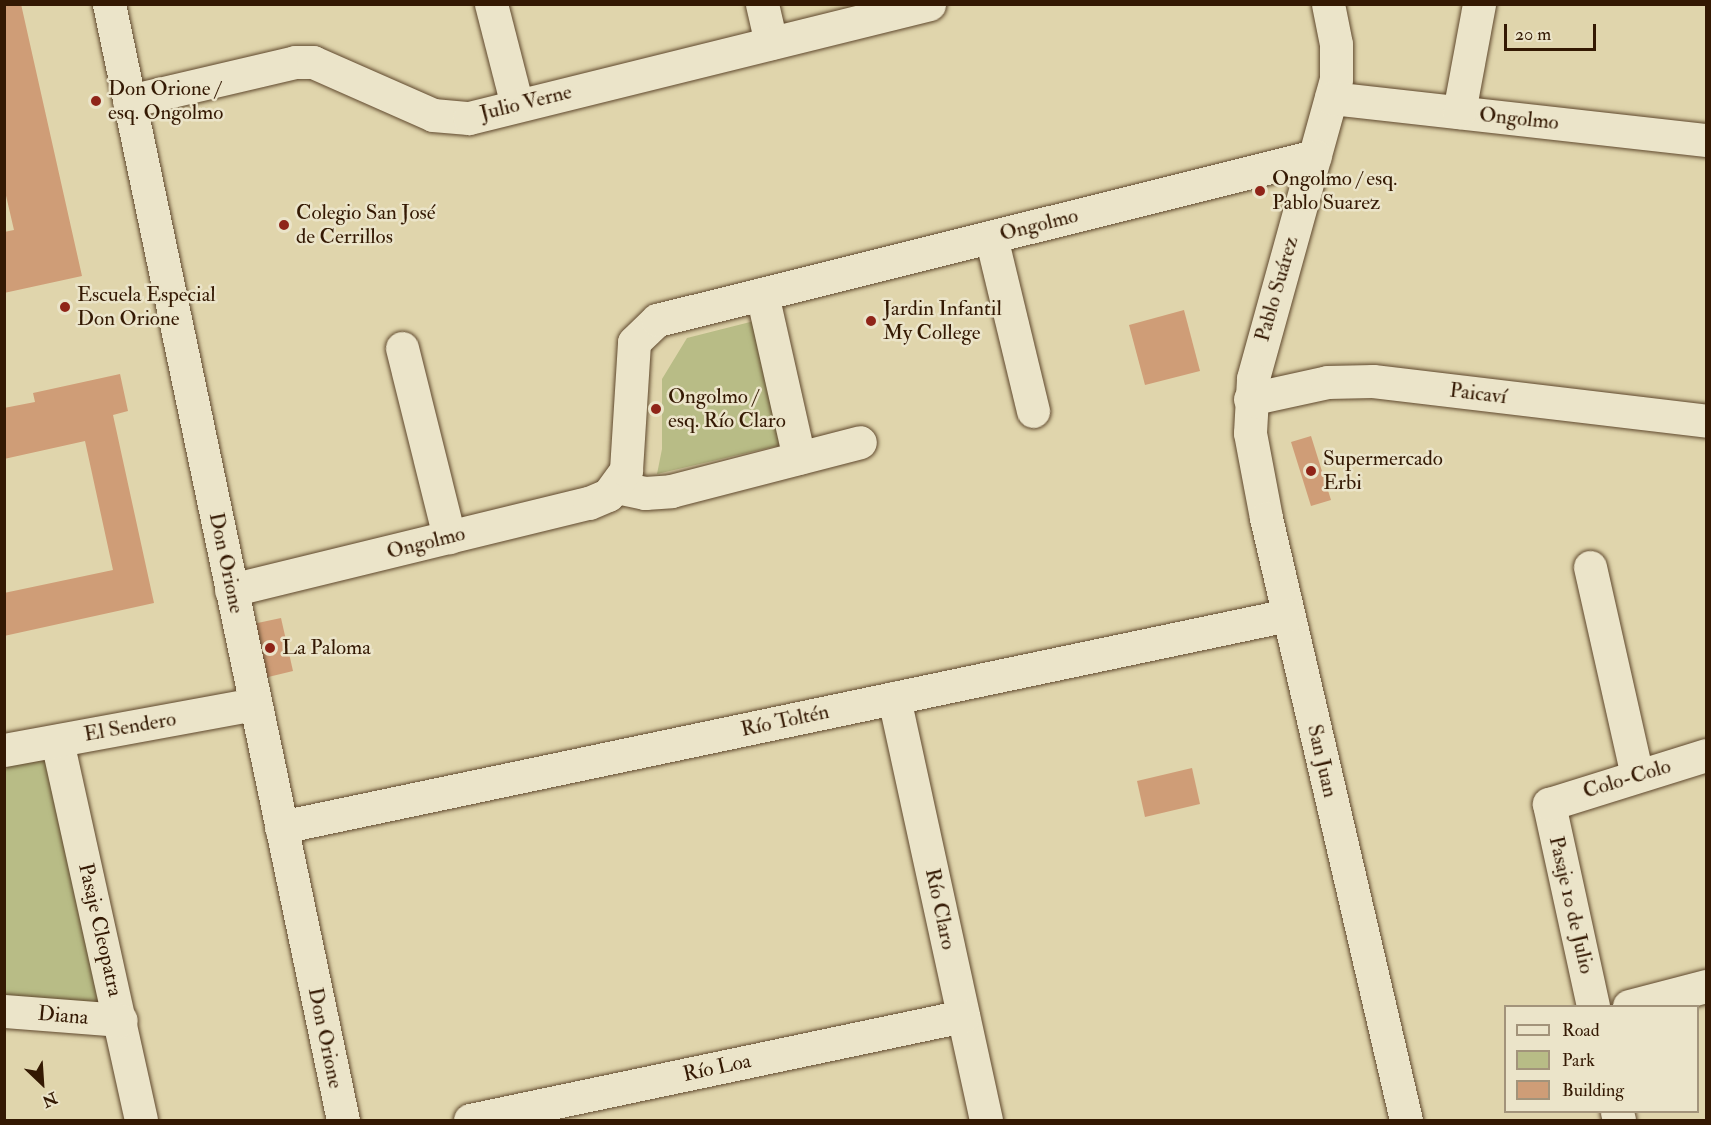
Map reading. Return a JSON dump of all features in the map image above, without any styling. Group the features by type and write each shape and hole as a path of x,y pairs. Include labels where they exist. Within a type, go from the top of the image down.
{"street":[{"name":"Don Orione","path":"109,4 343,1120"},
{"path":"491,4 517,105"},
{"path":"762,4 771,43"},
{"name":"Julio Verne","path":"129,101 295,62 313,62 446,118 469,118 929,4"},
{"name":"Pablo Suárez","path":"1250,399 1270,311 1331,98 1338,64 1328,4"},
{"path":"1460,112 1479,4"},
{"name":"Ongolmo","path":"1331,98 1707,140"},
{"name":"Ongolmo","path":"231,590 599,500 617,487 627,460 630,359 639,334 657,320 1315,156"},
{"path":"991,237 1033,411"},
{"path":"762,294 799,458"},
{"path":"402,348 449,537"},
{"name":"Paicaví","path":"1250,399 1327,382 1373,381 1707,421"},
{"name":"San Juan","path":"1250,399 1252,454 1406,1120"},
{"path":"617,487 645,493 665,492 860,442"},
{"path":"1590,567 1637,775"},
{"name":"Río Toltén","path":"281,827 1288,615"},
{"name":"Río Claro","path":"894,698 986,1120"},
{"name":"El Sendero","path":"4,750 255,704"},
{"name":"Pasaje Cleopatra","path":"57,741 121,1020 141,1120"},
{"name":"Colo-Colo","path":"1549,804 1707,754"},
{"name":"Pasaje 10 de Julio","path":"1549,804 1593,1005"},
{"path":"1633,1005 1707,986"},
{"name":"Diana","path":"4,1011 121,1020"},
{"name":"Río Loa","path":"470,1120 963,1016"}],"green space":[{"path":"762,319 786,444 657,474 662,449 662,379 687,338"},
{"path":"49,751 104,1005 5,999 4,772 8,767"}],"building":[{"path":"4,4 21,4 82,276 4,293 4,232 14,230 4,187"},
{"path":"1184,310 1200,371 1145,385 1129,325"},
{"path":"120,374 128,411 113,415 154,603 4,636 4,593 113,570 85,441 4,459 4,408 35,402 33,393"},
{"name":"Supermercado Erbi","path":"1311,436 1331,500 1311,506 1291,442"},
{"name":"La Paloma","path":"281,618 293,671 260,679 248,625"},
{"path":"1192,768 1200,804 1145,817 1137,781"}],"place":[{"name":"Don Orione / esq. Ongolmo","path":"96,101"},
{"name":"Ongolmo / esq. Pablo Suarez","path":"1260,191"},
{"name":"Colegio San José de Cerrillos","path":"284,225"},
{"name":"Escuela Especial Don Orione","path":"65,307"},
{"name":"Jardin Infantil My College","path":"871,321"},
{"name":"Ongolmo / esq. Río Claro","path":"656,409"},
{"name":"Supermercado Erbi","path":"1311,471"},
{"name":"La Paloma","path":"270,648"}]}
